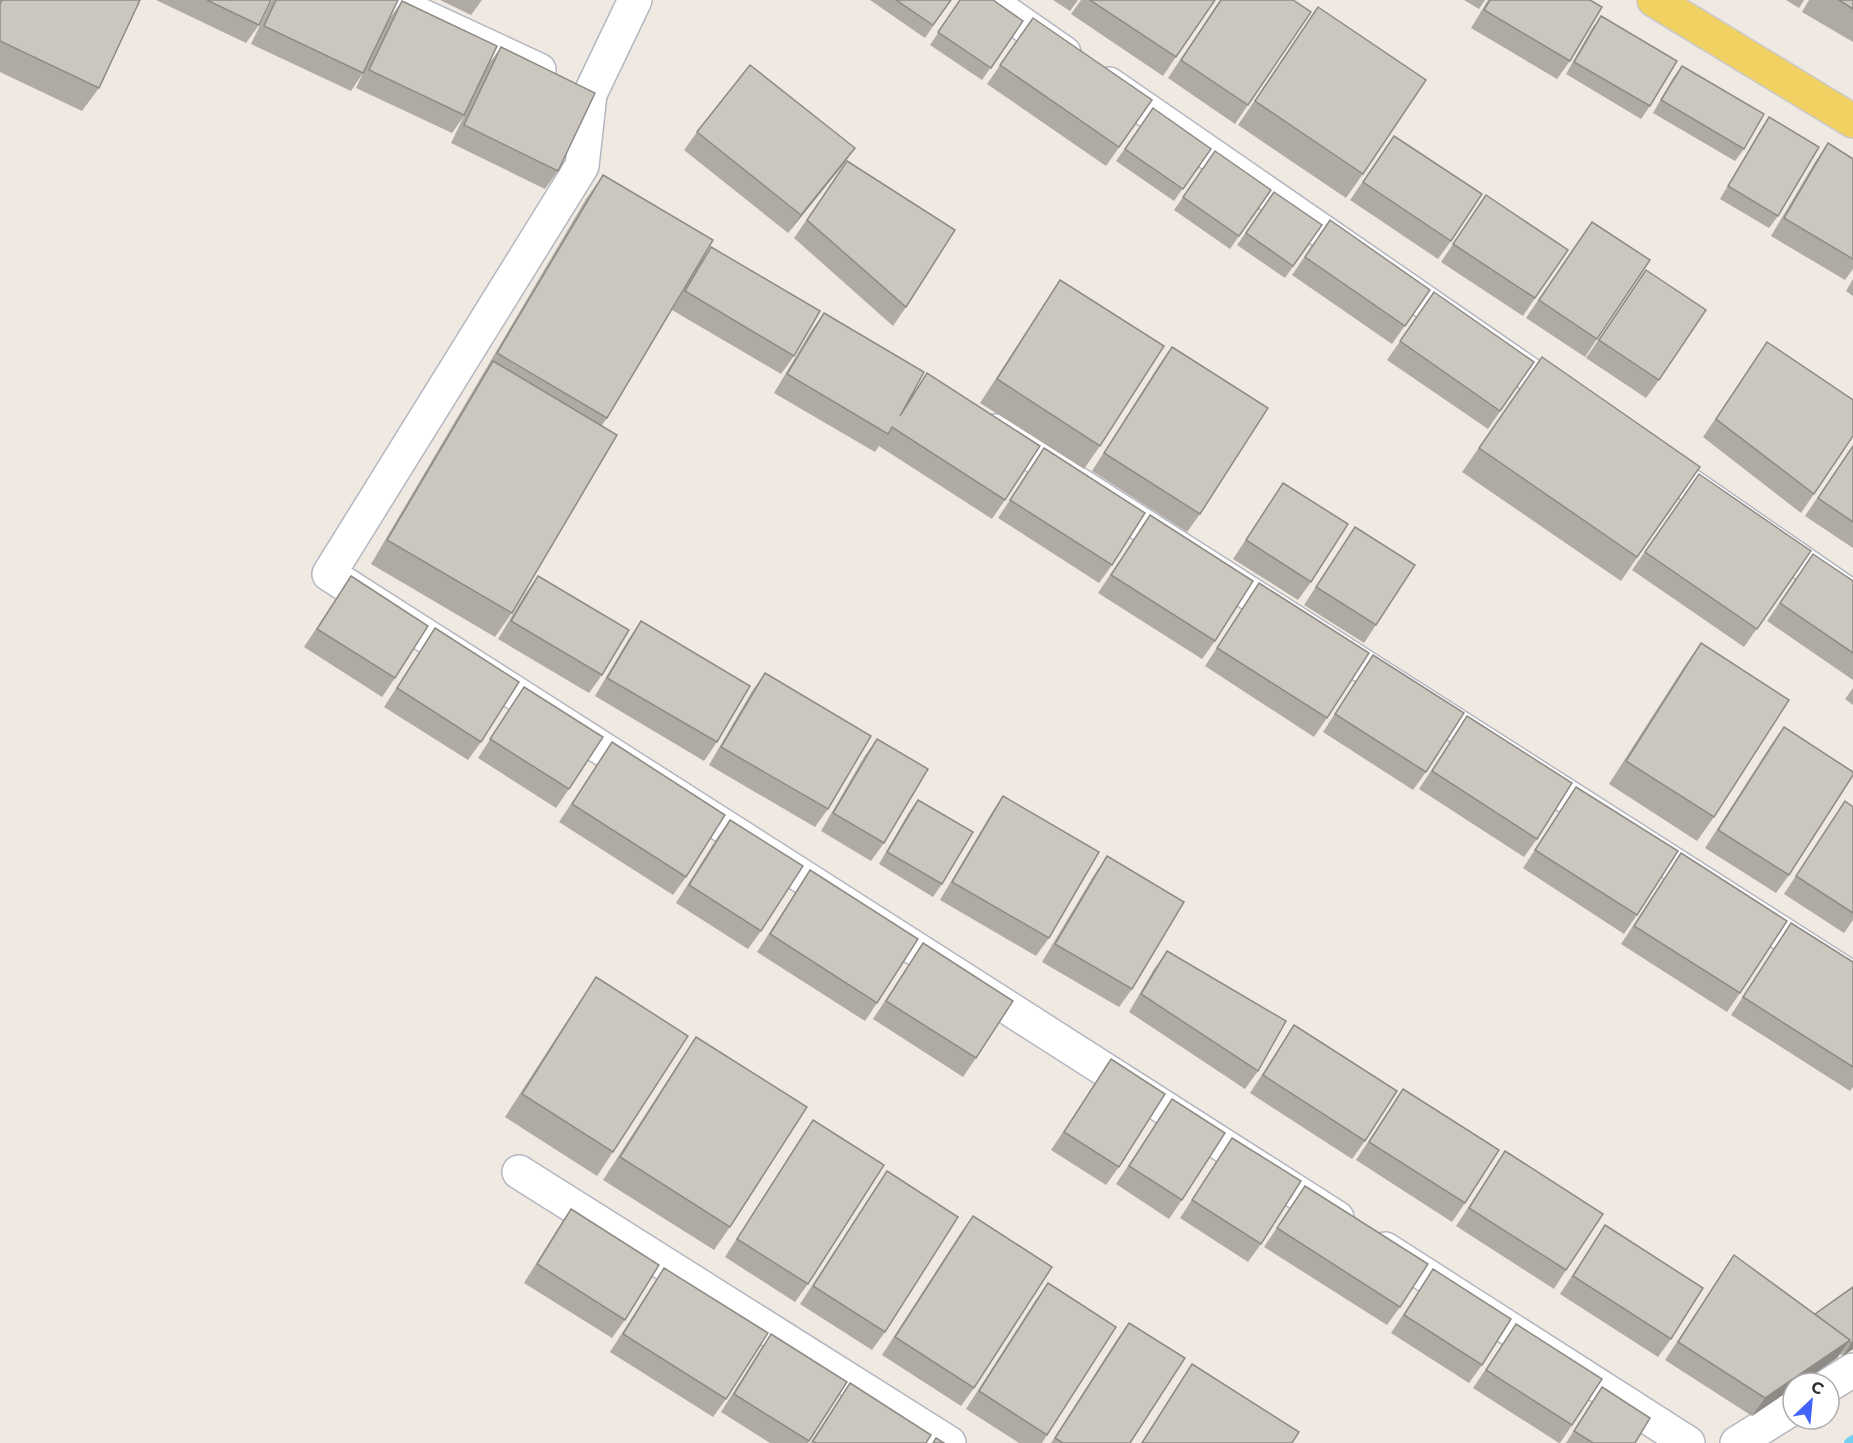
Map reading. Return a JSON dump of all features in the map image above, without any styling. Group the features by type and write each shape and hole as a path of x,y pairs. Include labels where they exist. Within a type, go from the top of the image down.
{"main road":[{"path":"1654,0 1853,121"}],"street":[{"path":"388,0 590,94"},
{"path":"635,0 590,94 582,166 329,574 1688,1443"},
{"path":"988,0 1598,421"},
{"path":"582,166 612,185"},
{"path":"965,411 1853,979"},
{"path":"1627,441 1853,598"},
{"path":"519,1173 949,1443"},
{"path":"1737,1443 1781,1416"}],"building":[{"path":"2,0 140,0 99,88 0,41 0,4"},
{"path":"207,0 271,0 259,25"},
{"path":"276,0 398,0 363,73 264,26"},
{"path":"896,0 951,0 933,25"},
{"path":"960,0 993,0 1023,21 991,68 938,32"},
{"path":"1090,0 1215,0 1176,57"},
{"path":"1221,0 1293,0 1311,12 1248,105 1181,60"},
{"path":"1490,0 1590,0 1602,7 1570,61 1484,10"},
{"path":"1839,0 1853,0 1853,9"},
{"path":"402,1 497,46 464,115 369,70"},
{"path":"1318,7 1426,80 1363,174 1255,101"},
{"path":"1601,16 1677,61 1650,106 1574,62"},
{"path":"1033,18 1152,100 1119,147 1000,65"},
{"path":"501,47 595,93 558,171 464,125"},
{"path":"750,65 855,148 801,215 697,132"},
{"path":"1682,66 1764,114 1744,149 1661,100"},
{"path":"1153,108 1211,149 1183,189 1125,149"},
{"path":"1769,117 1819,147 1778,216 1728,186"},
{"path":"1394,136 1482,194 1451,241 1363,182"},
{"path":"1828,143 1853,159 1853,259 1784,218"},
{"path":"1215,151 1271,190 1239,236 1183,197"},
{"path":"847,161 955,230 906,307 807,220"},
{"path":"603,175 713,240 607,418 497,353"},
{"path":"1274,192 1322,225 1293,266 1246,233"},
{"path":"1486,195 1568,250 1535,298 1453,244"},
{"path":"1330,220 1430,290 1405,326 1305,257"},
{"path":"1592,222 1650,260 1597,339 1539,300"},
{"path":"711,247 820,311 794,356 685,291"},
{"path":"1646,270 1706,310 1659,380 1599,340"},
{"path":"1060,280 1164,346 1100,446 997,379"},
{"path":"1434,292 1534,362 1500,411 1400,341"},
{"path":"824,313 924,372 900,416 927,373 1040,446 1005,500 892,427 888,434 787,374"},
{"path":"1767,342 1853,400 1853,436 1814,494 1716,419"},
{"path":"1172,347 1268,408 1200,514 1104,453"},
{"path":"1542,357 1700,467 1637,557 1479,448"},
{"path":"493,361 617,435 512,613 387,540"},
{"path":"1853,446 1853,522 1818,498"},
{"path":"1044,448 1145,513 1112,565 1010,500"},
{"path":"1699,474 1811,551 1757,629 1645,552"},
{"path":"1283,483 1348,524 1311,582 1246,540"},
{"path":"1150,515 1253,581 1215,641 1111,575"},
{"path":"1355,527 1415,565 1376,625 1316,587"},
{"path":"1813,554 1853,581 1853,653 1780,603"},
{"path":"351,576 428,626 395,678 317,629"},
{"path":"538,576 629,630 602,675 511,621"},
{"path":"1259,583 1369,653 1327,718 1217,648"},
{"path":"641,621 750,686 717,742 607,678"},
{"path":"435,628 519,682 481,742 397,688"},
{"path":"1701,643 1789,700 1714,817 1626,761"},
{"path":"1373,655 1464,713 1426,772 1335,714"},
{"path":"765,673 871,736 828,809 721,747"},
{"path":"524,687 603,737 569,789 490,739"},
{"path":"1467,716 1572,783 1537,839 1432,771"},
{"path":"1784,727 1853,772 1789,875 1718,830"},
{"path":"877,739 928,769 884,843 833,813"},
{"path":"612,742 725,815 686,877 572,804"},
{"path":"1576,787 1678,851 1637,915 1535,850"},
{"path":"1003,796 1099,852 1049,938 952,882"},
{"path":"918,800 973,832 942,884 887,852"},
{"path":"1845,801 1853,807 1853,913 1796,876"},
{"path":"730,820 803,866 761,931 689,885"},
{"path":"1681,853 1787,921 1740,993 1634,926"},
{"path":"1107,856 1184,902 1132,989 1055,944"},
{"path":"810,870 918,939 877,1003 770,934"},
{"path":"1791,923 1853,962 1853,1067 1743,997"},
{"path":"923,943 1013,1001 976,1058 886,1001"},
{"path":"1167,951 1286,1021 1258,1071 1141,994"},
{"path":"596,977 688,1036 613,1152 522,1094"},
{"path":"1294,1025 1397,1091 1365,1141 1263,1075"},
{"path":"696,1037 807,1107 730,1227 620,1157"},
{"path":"1111,1059 1165,1094 1119,1167 1064,1132"},
{"path":"1403,1089 1499,1150 1465,1203 1369,1142"},
{"path":"1172,1099 1225,1133 1182,1200 1129,1166"},
{"path":"813,1120 884,1165 808,1284 737,1239"},
{"path":"1232,1138 1301,1181 1261,1244 1192,1200"},
{"path":"1505,1151 1603,1214 1566,1270 1469,1208"},
{"path":"887,1171 958,1217 885,1332 813,1286"},
{"path":"1305,1186 1428,1264 1400,1307 1277,1228"},
{"path":"571,1209 659,1265 625,1320 537,1264"},
{"path":"973,1216 1052,1267 974,1388 895,1337"},
{"path":"1605,1225 1703,1288 1671,1339 1573,1276"},
{"path":"1734,1255 1850,1340 1805,1371 1781,1371 1781,1387 1765,1398 1678,1342"},
{"path":"664,1268 768,1333 726,1399 623,1334"},
{"path":"1433,1269 1511,1319 1482,1365 1404,1315"},
{"path":"1048,1283 1116,1327 1047,1435 979,1391"},
{"path":"1853,1287 1853,1342 1851,1343 1815,1314"},
{"path":"1129,1323 1185,1358 1130,1443 1063,1443 1055,1438"},
{"path":"1516,1324 1602,1379 1572,1425 1486,1370"},
{"path":"771,1334 847,1382 809,1441 734,1394"},
{"path":"1192,1364 1299,1432 1292,1443 1142,1443"},
{"path":"850,1383 931,1435 926,1443 816,1443 813,1441"},
{"path":"1602,1387 1650,1418 1635,1443 1593,1443 1574,1431"},
{"path":"936,1438 944,1443 933,1443"}],"waterway":[{"path":"1849,1443 1853,1440"}]}
